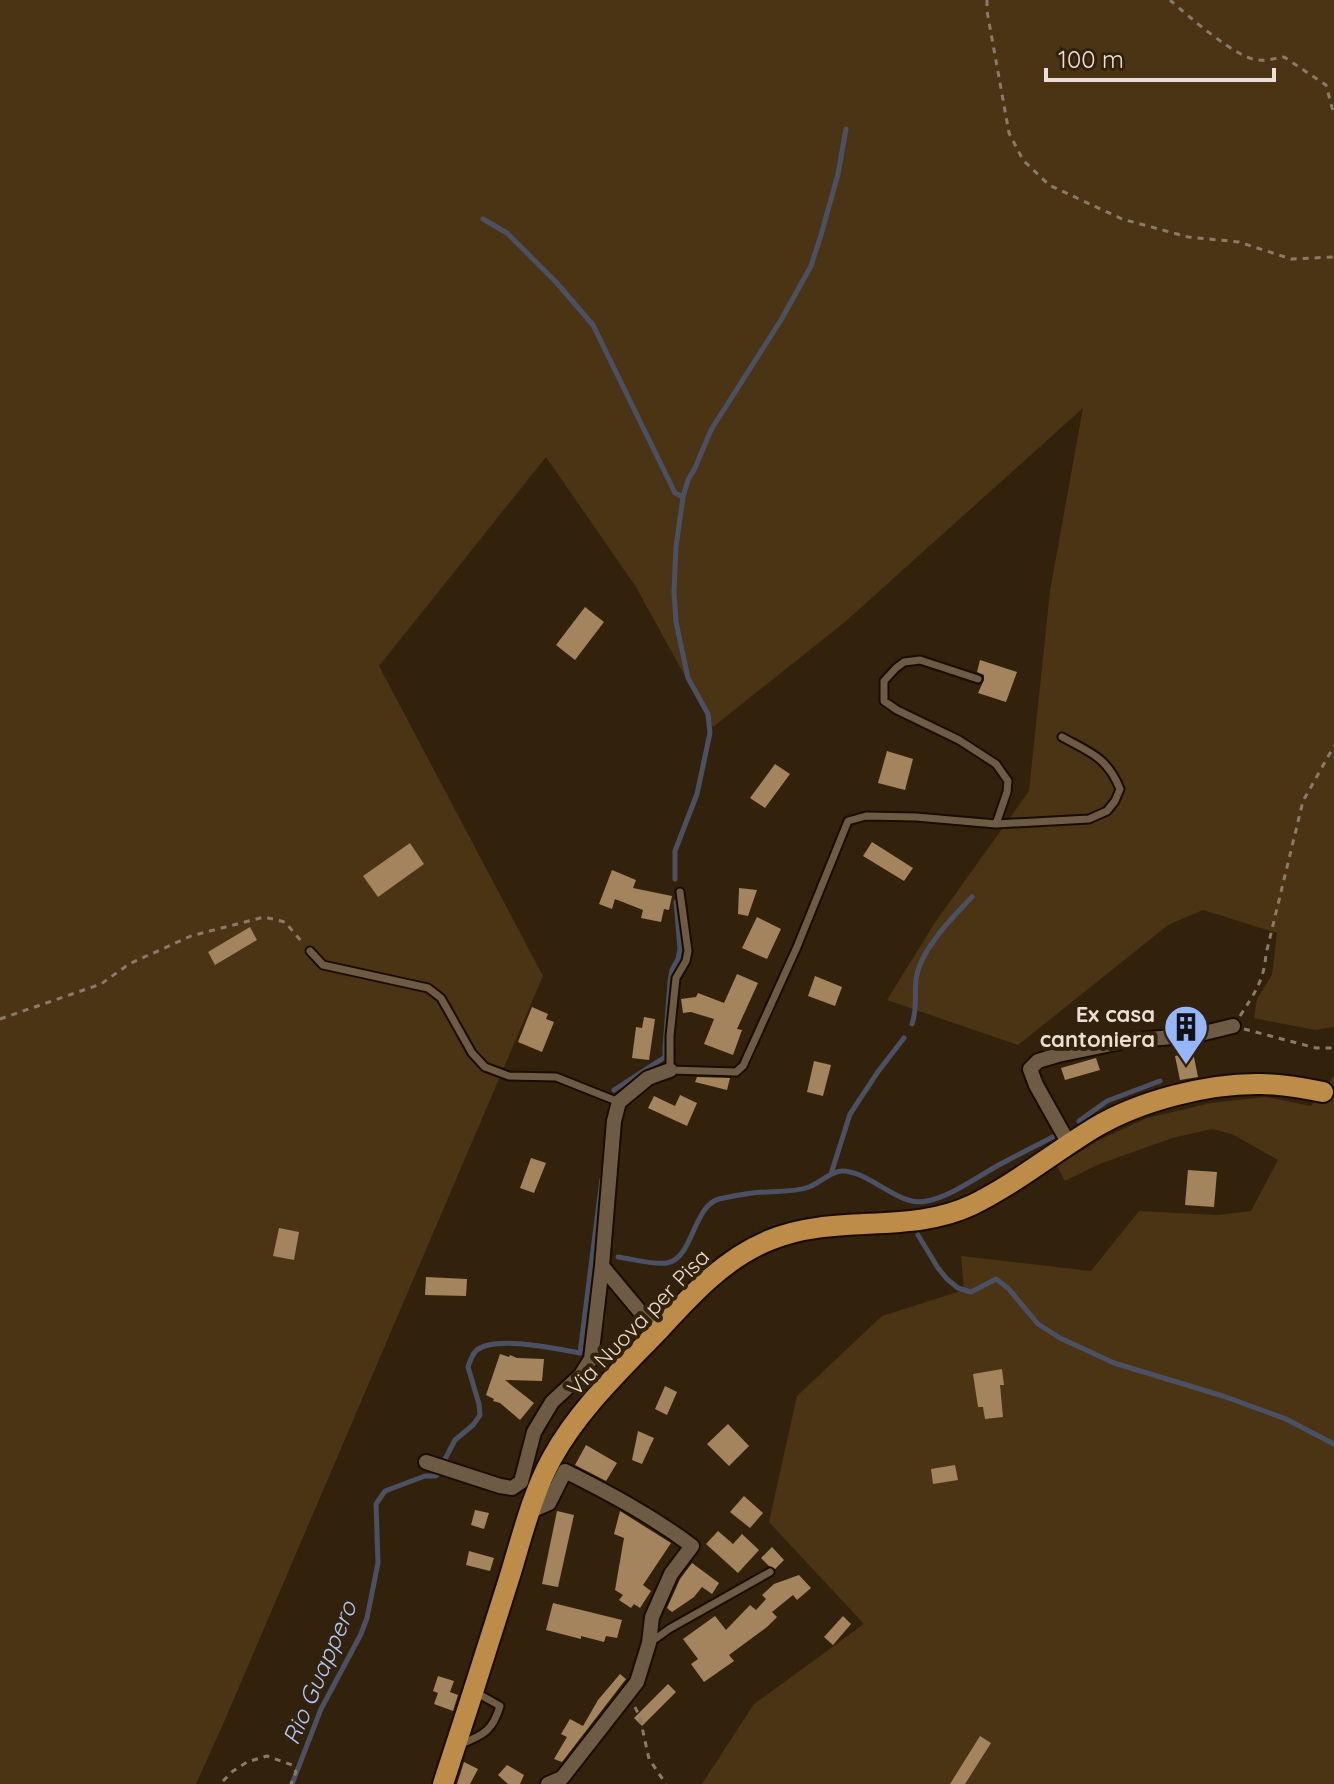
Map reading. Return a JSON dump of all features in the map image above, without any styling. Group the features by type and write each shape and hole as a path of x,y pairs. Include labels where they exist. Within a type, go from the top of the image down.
{"main road":[{"name":"Via Nuova per Pisa","path":"443,1784 550,1461 573,1425 603,1388 696,1290 725,1266 767,1241 806,1229 911,1222 950,1214 991,1195 1097,1126 1126,1112 1190,1093 1260,1084 1323,1092"}],"street":[{"path":"1069,1144 1030,1069 1038,1061 1126,1041 1196,1035 1233,1026"},
{"path":"426,1462 500,1486 512,1488 521,1482 534,1432 552,1402 581,1375 591,1359 614,1121 619,1102 648,1078 670,1070"},
{"path":"602,1266 657,1332"},
{"path":"531,1511 549,1503 565,1471 619,1498 692,1546 671,1574 652,1617 649,1643 637,1682 562,1778 548,1784"}],"lane":[{"path":"978,679 920,660 904,662 884,681 884,701 959,740 996,764 1008,781 996,824"},
{"path":"680,892 688,951 676,978 670,1070 736,1072 743,1066 797,947 848,821 866,816 916,817 996,824 1089,819 1107,811 1120,789 1113,773 1100,758 1062,737"},
{"path":"310,951 323,965 428,988 441,998 472,1053 485,1067 509,1076 556,1077 619,1102"},
{"path":"649,1643 770,1572"},
{"path":"456,1746 474,1739 492,1726 500,1706 474,1691"}],"path":[{"path":"987,0 1009,133 1023,160 1049,185 1122,219 1188,237 1239,242 1291,259 1334,257"},
{"path":"1170,0 1232,49 1256,61 1284,57 1326,85 1334,115"},
{"path":"1334,746 1303,801 1264,973 1257,990 1233,1026 1316,1048 1334,1048"},
{"path":"0,1019 101,984 129,964 191,936 264,917 285,922 310,951"},
{"path":"628,1694 640,1718 649,1759 666,1784"},
{"path":"223,1781 247,1762 267,1756 292,1765 296,1772 291,1784"}],"shaded area":[{"path":"0,0 1334,0 1334,1027 1315,1030 1254,1018 1257,999 1272,975 1277,933 1203,910 1168,925 1018,1045 887,1000 936,921 1029,791 1050,591 1083,408 846,621 713,727 636,587 546,457 379,666 543,976 196,1784 0,1784"},
{"path":"1334,1075 1334,1784 702,1784 754,1704 864,1624 769,1522 797,1396 882,1316 964,1290 961,1256 1091,1271 1139,1211 1217,1215 1251,1211 1278,1160 1232,1134 1212,1129 1172,1138 1097,1165 1065,1181 1057,1166 1097,1141 1147,1118 1211,1103 1266,1097 1311,1106"}],"building":[{"path":"585,607 604,622 575,660 556,645"},
{"path":"980,660 1017,672 1006,702 978,693 984,680 984,675 977,672"},
{"path":"887,751 913,759 905,790 878,783"},
{"path":"775,764 790,774 765,808 750,798"},
{"path":"872,842 913,868 904,881 863,856"},
{"path":"410,843 424,864 378,897 363,876"},
{"path":"612,870 636,880 633,888 672,896 669,910 664,909 661,922 641,918 643,910 615,899 612,909 599,904"},
{"path":"739,888 757,890 748,916 738,914"},
{"path":"757,917 781,929 767,959 742,948"},
{"path":"250,927 257,940 215,965 208,952"},
{"path":"737,974 758,983 737,1029 742,1030 733,1055 704,1044 714,1019 691,1012 683,1013 681,999 696,997 698,993 724,1003"},
{"path":"815,976 842,987 835,1006 808,996"},
{"path":"532,1007 548,1014 546,1019 554,1022 542,1052 518,1042"},
{"path":"644,1017 655,1019 649,1060 632,1058 636,1027 642,1028"},
{"name":"Ex casa cantoniera","path":"1193,1052 1198,1077 1180,1080 1175,1056"},
{"path":"1096,1058 1100,1070 1065,1080 1061,1068"},
{"path":"814,1061 831,1065 823,1096 807,1092"},
{"path":"697,1077 730,1078 727,1090 695,1082"},
{"path":"680,1095 697,1103 687,1126 648,1108 654,1096 675,1106"},
{"path":"531,1158 546,1163 534,1193 520,1188"},
{"path":"1188,1170 1217,1172 1214,1207 1185,1205"},
{"path":"279,1228 299,1232 294,1260 273,1256"},
{"path":"426,1277 467,1279 466,1296 425,1295"},
{"path":"500,1354 544,1359 542,1381 505,1380 534,1403 520,1420 486,1395"},
{"path":"1002,1369 1003,1417 985,1419 983,1407 978,1407 973,1374"},
{"path":"665,1386 677,1392 667,1415 655,1409"},
{"path":"728,1424 749,1446 729,1466 707,1444"},
{"path":"638,1431 654,1438 642,1464 632,1460"},
{"path":"586,1445 617,1463 606,1481 575,1465"},
{"path":"955,1465 958,1480 933,1484 931,1469"},
{"path":"744,1496 763,1513 750,1528 730,1512"},
{"path":"475,1510 489,1513 484,1529 471,1525"},
{"path":"557,1511 574,1515 558,1587 542,1584"},
{"path":"620,1511 671,1543 643,1585 651,1591 640,1608 634,1604 631,1608 619,1600 623,1595 615,1590 624,1538 614,1534"},
{"path":"718,1531 733,1544 742,1534 759,1550 738,1573 706,1544"},
{"path":"772,1547 784,1560 775,1569 761,1558"},
{"path":"469,1551 494,1558 490,1571 466,1565"},
{"path":"692,1563 719,1583 712,1594 702,1587 694,1597 672,1612 667,1608 680,1579"},
{"path":"799,1575 811,1588 797,1600 793,1595 772,1612 777,1617 729,1655 734,1661 704,1682 691,1664 698,1659 683,1639 715,1616 726,1630 750,1605 756,1610 766,1599 762,1595 774,1584"},
{"path":"553,1603 622,1620 617,1638 606,1636 604,1642 546,1630"},
{"path":"843,1616 851,1624 833,1645 824,1637"},
{"path":"620,1674 626,1679 562,1762 554,1759 567,1737 561,1734 570,1719 583,1726 598,1700"},
{"path":"438,1676 454,1681 450,1692 458,1695 453,1711 434,1704 438,1693 433,1691"},
{"path":"668,1684 676,1692 642,1726 634,1718"},
{"path":"980,1736 991,1743 965,1784 950,1784"},
{"path":"464,1762 478,1769 470,1784 457,1784"},
{"path":"507,1765 524,1775 520,1784 508,1784 498,1775"}],"waterway":[{"path":"675,879 675,851 697,794 710,733 708,714 688,678 676,622 676,547 683,497 711,430 781,320 811,266 838,174 846,129"},
{"path":"483,219 507,233 593,325 675,493 683,497"},
{"path":"912,1024 916,980 923,958 972,897"},
{"path":"614,1090 665,1057 670,982 680,949 676,902"},
{"path":"831,1174 850,1114 904,1038"},
{"name":"Rio Guappero","path":"1079,1121 1107,1101 1160,1081"},
{"name":"Rio Guappero","path":"618,1257 667,1263 682,1252 704,1211 719,1199 804,1189 842,1171 863,1177 895,1195 916,1202 936,1199 1057,1135"},
{"name":"Rio Guappero","path":"443,1463 455,1440 480,1415 468,1367 477,1350 512,1343 580,1353 602,1179"},
{"path":"918,1235 938,1268 958,1288 971,1292 996,1279 1008,1288 1038,1324 1060,1338 1114,1363 1286,1419 1334,1444"},
{"name":"Rio Guappero","path":"292,1784 321,1709 367,1618 378,1563 376,1504 385,1491 440,1473"}],"place":[{"name":"Ex casa cantoniera","path":"1186,1066"}]}
